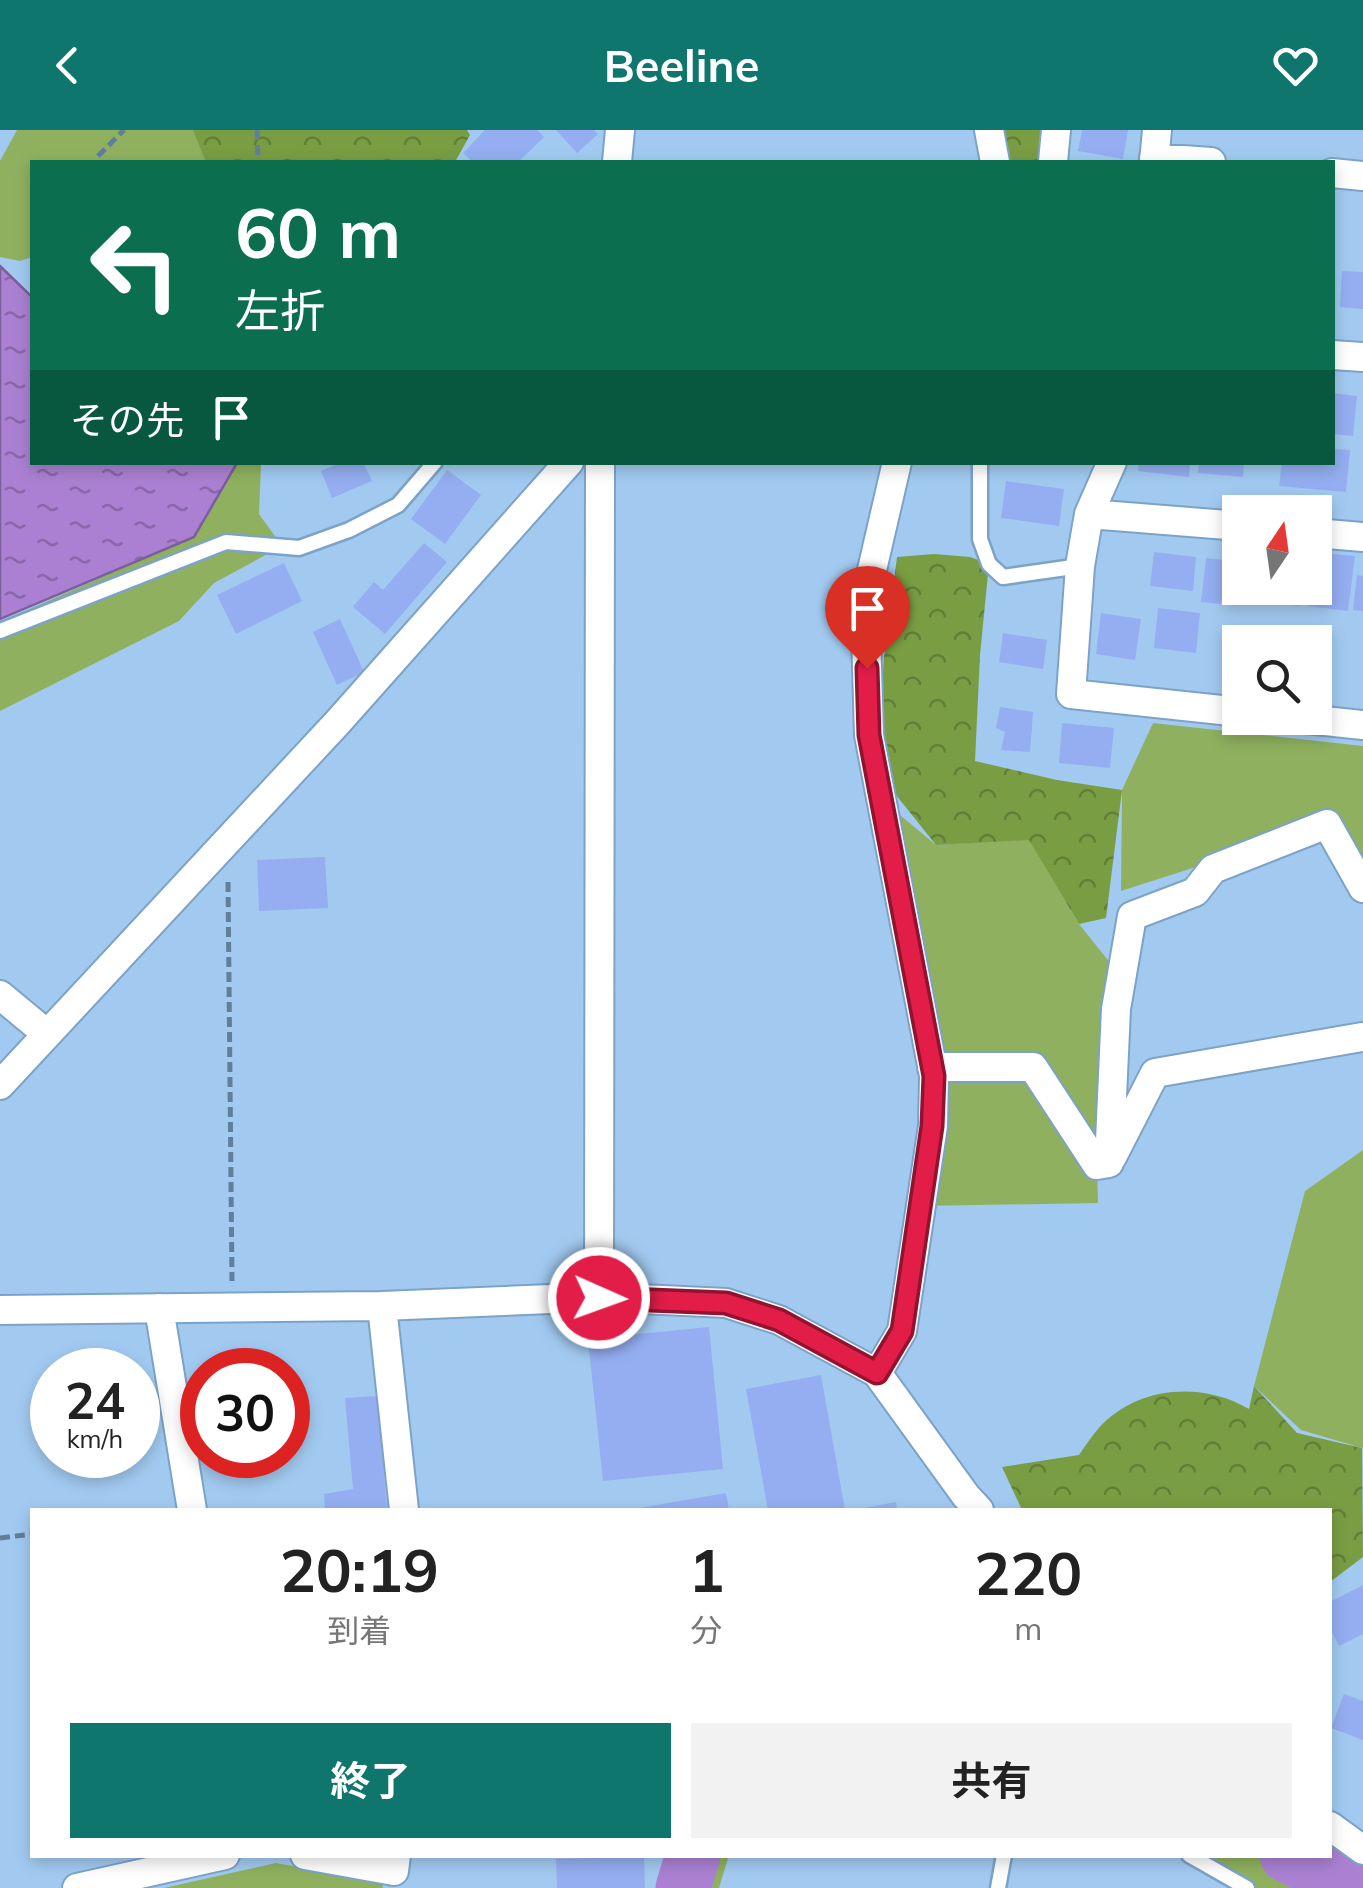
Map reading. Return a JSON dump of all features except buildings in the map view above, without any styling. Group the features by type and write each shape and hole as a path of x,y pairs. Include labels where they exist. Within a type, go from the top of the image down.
{"street":[{"path":"617,160 620,130"},
{"path":"988,130 995,160"},
{"path":"1053,160 1056,130"},
{"path":"1155,150 1202,160"},
{"path":"1335,173 1363,176"},
{"path":"1335,355 1363,358"},
{"path":"0,1086 338,722 566,465"},
{"path":"599,1298 600,465"},
{"path":"877,1373 902,1331 932,1126 932,1067 869,735 865,600 896,465"},
{"path":"1111,465 1089,514 1080,566 1071,694 1222,710"},
{"path":"1089,514 1222,525"},
{"path":"1332,534 1363,537"},
{"path":"1332,721 1363,724"},
{"path":"1109,1163 1116,1010 1132,916 1195,892 1213,868 1327,824 1363,888"},
{"path":"0,995 47,1034"},
{"path":"1109,1163 1155,1073 1362,1037"},
{"path":"932,1067 1033,1067 1097,1165 1109,1163"},
{"path":"0,1310 382,1306 599,1298 726,1303 779,1320 877,1373 977,1508"},
{"path":"382,1306 404,1508"},
{"path":"159,1308 192,1508"},
{"path":"1332,1827 1363,1850"},
{"path":"77,1888 162,1878 218,1858"},
{"path":"322,1858 394,1871"}],"lane":[{"path":"0,632 226,542 299,548 349,530 398,505 433,465"},
{"path":"980,465 980,539 989,564 1002,577 1080,566"},
{"path":"998,1888 1003,1858"},
{"path":"1194,1858 1246,1888"}],"path":[{"path":"98,156 124,130"},
{"path":"258,130 258,160"},
{"path":"227,839 232,1307"},
{"path":"0,1538 30,1534"}],"green space":[{"path":"17,130 199,130 212,160 30,160 30,258 20,261 0,257 0,161"},
{"path":"193,130 467,130 470,135 456,160 205,160"},
{"path":"992,130 1053,130 1046,160 997,160"},
{"path":"236,465 261,465 259,514 282,546 214,583 179,621 0,711 0,622 194,537"},
{"path":"897,557 970,557 989,564 975,761 1122,790 1106,918 1079,924 1029,840 936,845 876,770 884,657"},
{"path":"1153,723 1222,731 1222,735 1263,735 1363,746 1363,868 1326,825 1121,891 1122,790"},
{"path":"882,800 936,845 1029,839 1079,924 1111,964 1097,1165 1098,1203 921,1206 934,1076"},
{"path":"1363,1150 1362,1448 1301,1430 1254,1386 1305,1191"},
{"path":"1254,1386 1297,1433 1362,1448 1363,1557 1332,1580 1332,1508 1021,1508 1002,1467 1079,1455 1113,1415 1150,1396 1170,1392 1210,1394 1249,1409"},
{"path":"1332,1842 1363,1865 1363,1888 1248,1888 1195,1858 1332,1858"},
{"path":"667,1858 728,1858 719,1888 659,1888"},
{"path":"276,1863 382,1882 383,1888 164,1888"}],"water":[{"path":"0,266 30,295 30,465 236,465 194,537 0,619"}],"waterway":[{"path":"683,1888 692,1858"},
{"path":"1293,1858 1352,1888"}],"route":[{"path":"599,1298 726,1303 779,1320 877,1373 902,1331 932,1126 934,1076 869,735 867,668"}]}
